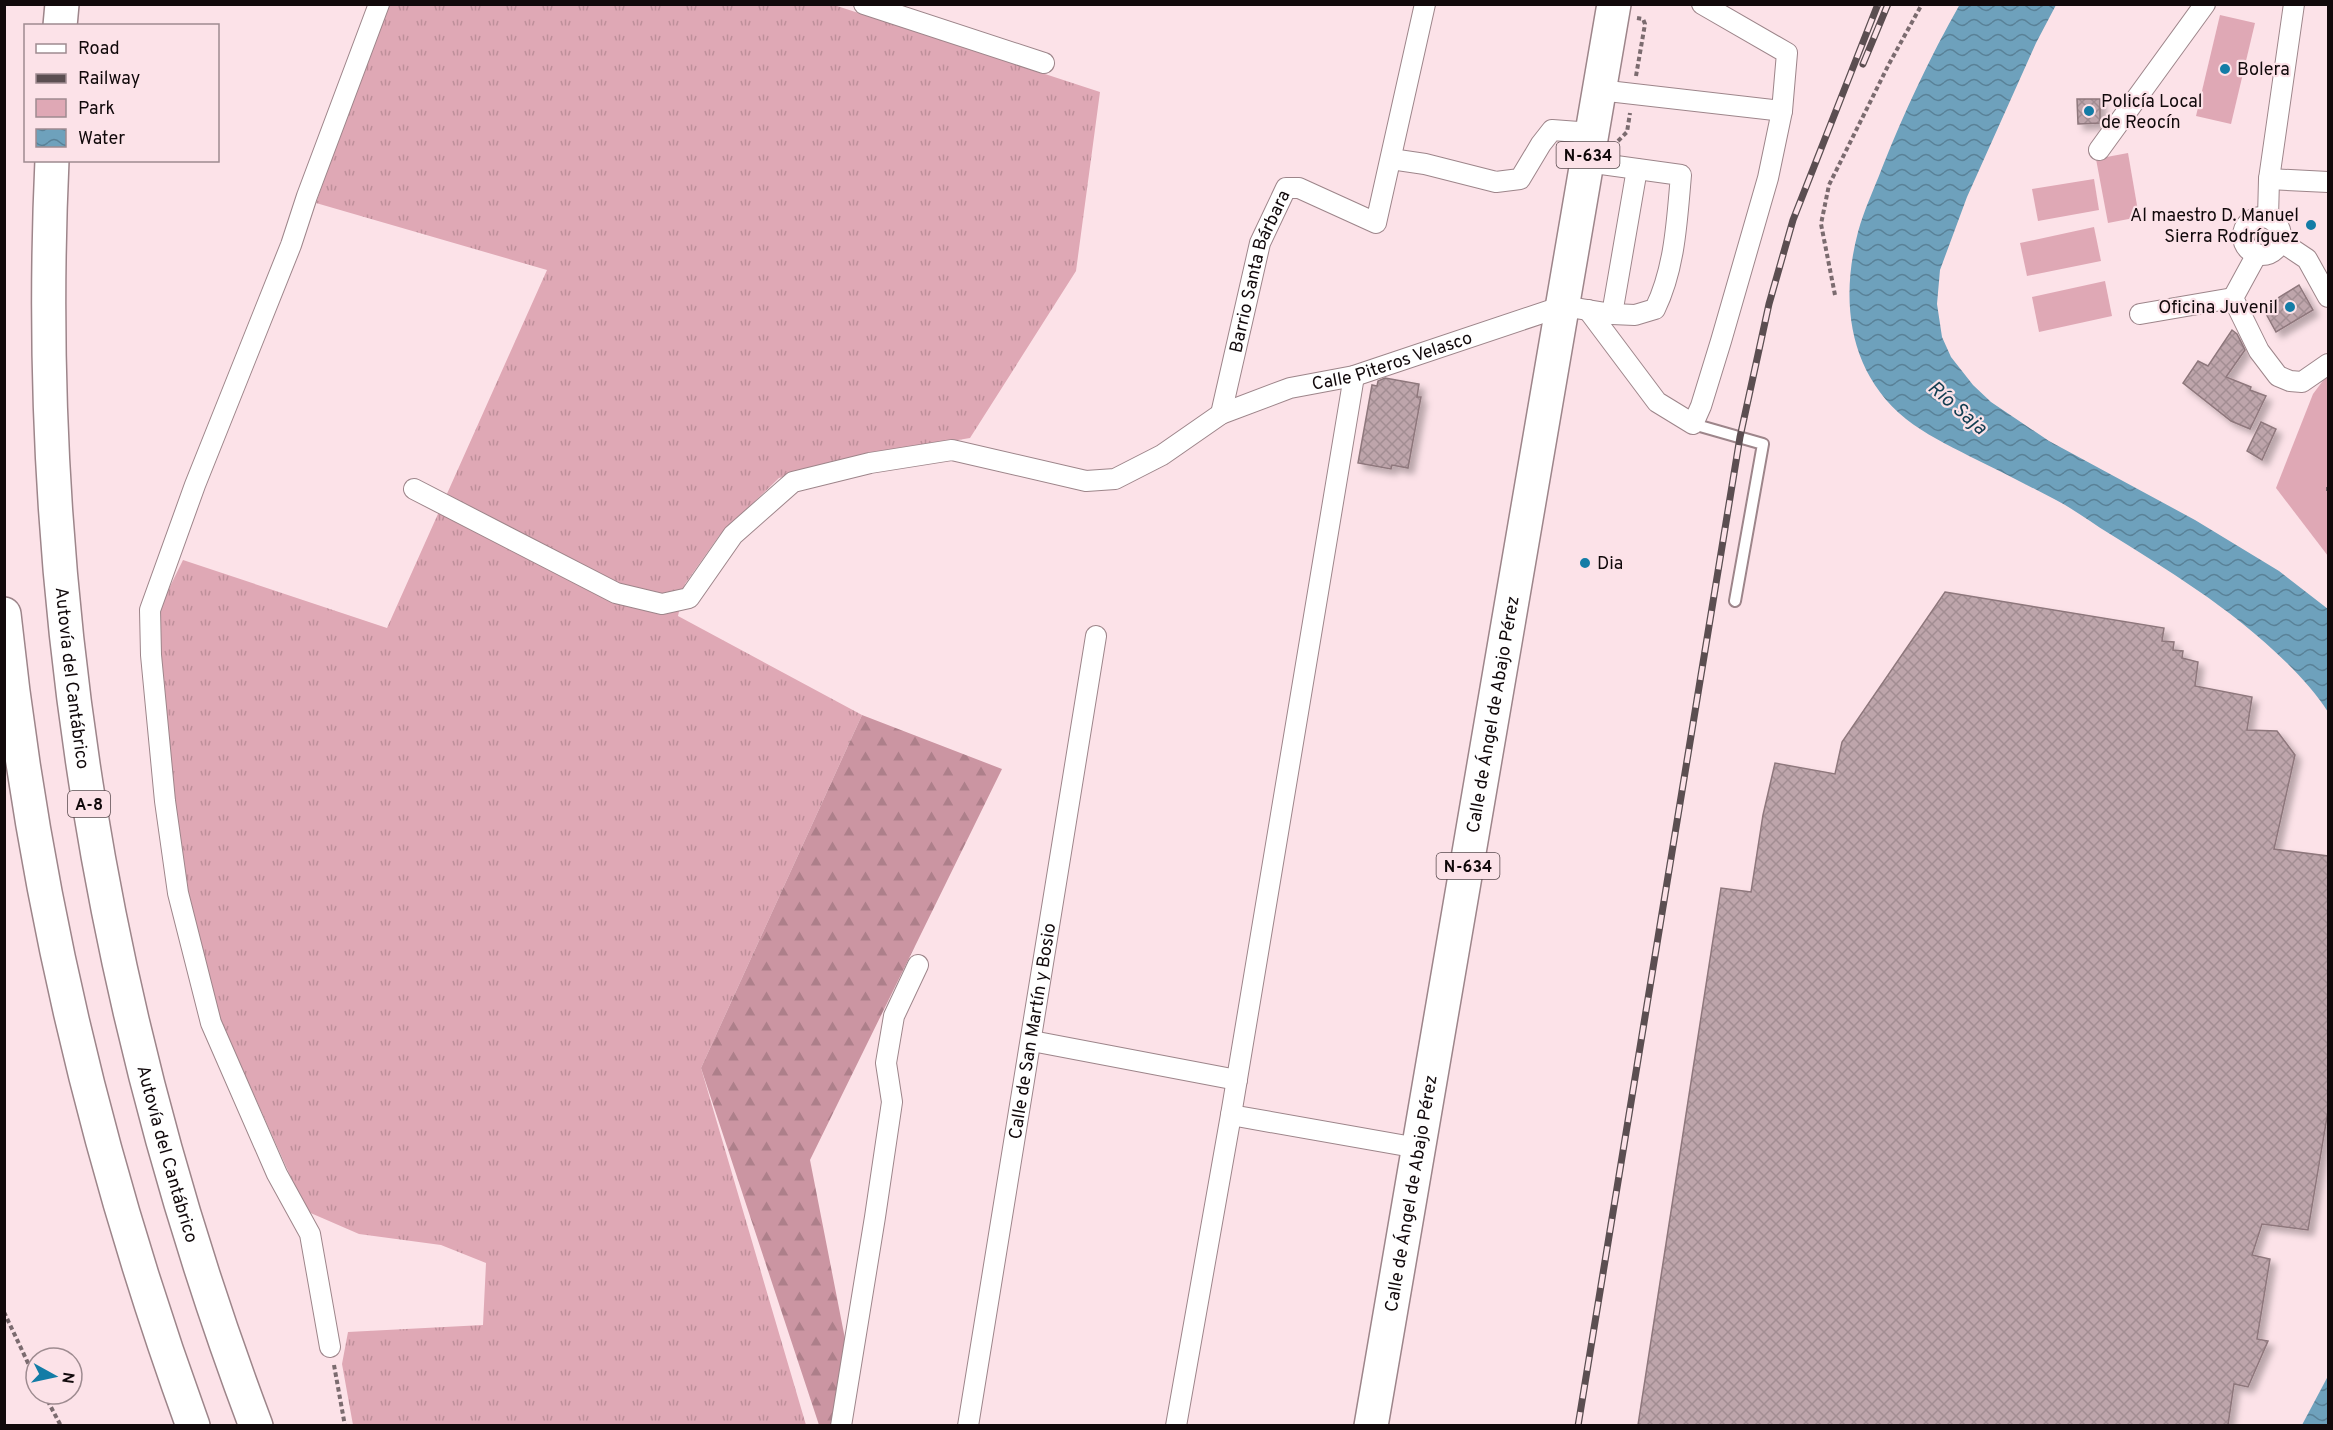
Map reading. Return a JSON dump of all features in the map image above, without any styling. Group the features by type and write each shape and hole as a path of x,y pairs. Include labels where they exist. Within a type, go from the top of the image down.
{"highway":[{"path":"60,24 62,4"},
{"name":"Calle de Ángel de Abajo Pérez","path":"1371,1425 1418,1148 1575,308 1589,147 1614,4"},
{"name":"Autovía del Cantábrico","path":"52,162 49,365 52,462 71,686 88,797 109,922 150,1098 207,1291 256,1425"},
{"path":"4,614 31,814 52,937 70,1017 111,1177 160,1335 193,1425"}],"street":[{"path":"330,1347 310,1234 277,1174 211,1023 178,893 165,801 151,655 150,610 195,485 291,245 379,4"},
{"path":"864,4 1044,63"},
{"path":"1425,4 1391,159 1425,164 1496,182 1520,179 1552,130 1637,169 1681,175 1678,212 1666,286 1655,309 1635,315 1575,308"},
{"path":"1575,308 1657,402 1693,424 1701,406 1721,341 1768,178 1782,111 1787,53 1702,4"},
{"path":"2099,150 2205,4"},
{"path":"2268,218 2270,179 2293,5"},
{"path":"1599,90 1782,111"},
{"name":"Barrio Santa Bárbara","path":"1221,414 1260,243 1286,188 1299,188 1376,223 1391,159"},
{"path":"1612,314 1637,169"},
{"path":"2270,179 2328,182"},
{"path":"2268,218 2279,227 2280,241 2271,252 2257,254 2246,244 2244,230 2254,219 2268,218"},
{"path":"2280,241 2307,259 2328,297"},
{"path":"2233,298 2257,254"},
{"path":"2140,314 2233,298"},
{"path":"2233,298 2259,351 2278,376 2290,381 2302,382 2328,364"},
{"name":"Calle Piteros Velasco","path":"414,489 616,593 662,604 689,598 733,535 793,482 870,463 952,450 1086,481 1115,479 1162,455 1221,414 1290,388 1354,376 1575,308"},
{"path":"1176,1425 1237,1080 1354,376"},
{"name":"Calle de San Martín y Bosio","path":"968,1425 1096,636"},
{"path":"841,1425 874,1228 892,1102 886,1063 892,1025 918,965"},
{"path":"1032,1041 1237,1080"},
{"path":"1231,1115 1418,1148"}],"lane":[{"path":"1693,424 1763,444 1736,601"}],"path":[{"path":"1835,295 1821,224 1829,185 1889,64 1922,4"},
{"path":"4,1312 24,1354"},
{"path":"330,1347 345,1425"},
{"path":"51,1406 61,1425"}],"green space":[{"path":"386,5 834,5 1100,92 1076,271 970,438 875,454 779,478 719,536 685,584 678,616 862,715 701,1068 806,1425 353,1425 342,1364 348,1332 483,1325 486,1263 441,1245 359,1234 306,1211 219,1017 195,937 175,818 156,655 157,613 183,560 387,628 547,270 316,203"},
{"name":"Bolera","path":"2220,15 2255,23 2231,124 2196,116"},
{"path":"2128,153 2139,217 2108,223 2096,159"},
{"path":"2094,179 2099,210 2038,221 2032,189"},
{"path":"2094,227 2101,261 2027,276 2020,243"},
{"path":"2105,281 2112,316 2039,332 2032,297"},
{"path":"2328,374 2328,556 2276,488 2313,394"},
{"path":"862,715 1002,769 810,1160 847,1349 839,1425 819,1425 701,1068"}],"water":[{"name":"Río Saja","path":"1960,4 2056,5 2036,43 1967,197 1940,270 1937,304 1942,337 1951,357 1973,385 1991,402 2049,441 2195,520 2279,571 2328,609 2328,712 2302,678 2286,662 2214,602 2063,504 1921,430 1887,400 1872,380 1861,357 1850,309 1850,283 1858,232 1908,105"},
{"path":"2328,1376 2328,1425 2302,1425"}],"building":[{"name":"Policía Local de Reocín","path":"2077,99 2100,99 2100,123 2078,124"},
{"name":"Oficina Juvenil","path":"2299,285 2313,310 2276,332 2264,310 2274,304 2273,301"},
{"path":"2232,330 2237,334 2245,350 2226,377 2266,396 2250,429 2231,421 2183,383 2198,361 2208,366"},
{"path":"1385,378 1419,384 1417,397 1421,397 1408,468 1392,465 1391,469 1358,463 1372,385 1377,386 1378,381"},
{"path":"2261,422 2276,429 2262,460 2247,451"},
{"path":"1945,592 2164,628 2162,641 2174,642 2173,650 2183,651 2182,658 2198,662 2195,686 2252,697 2247,730 2277,731 2295,755 2274,849 2328,856 2328,1111 2308,1230 2262,1224 2252,1255 2270,1259 2257,1339 2268,1341 2248,1387 2234,1384 2228,1425 1638,1425 1721,888 1751,892 1763,815 1775,763 1835,774 1842,742"}],"railway":[{"path":"1578,1426 1740,437 1769,304 1793,220 1878,4"},
{"path":"1863,64 1888,4"}],"place":[{"name":"Bolera","path":"2225,69"},
{"name":"Policía Local de Reocín","path":"2089,111"},
{"name":"Al maestro D. Manuel Sierra Rodríguez","path":"2311,225"},
{"name":"Oficina Juvenil","path":"2290,307"},
{"name":"Dia","path":"1585,563"}]}
